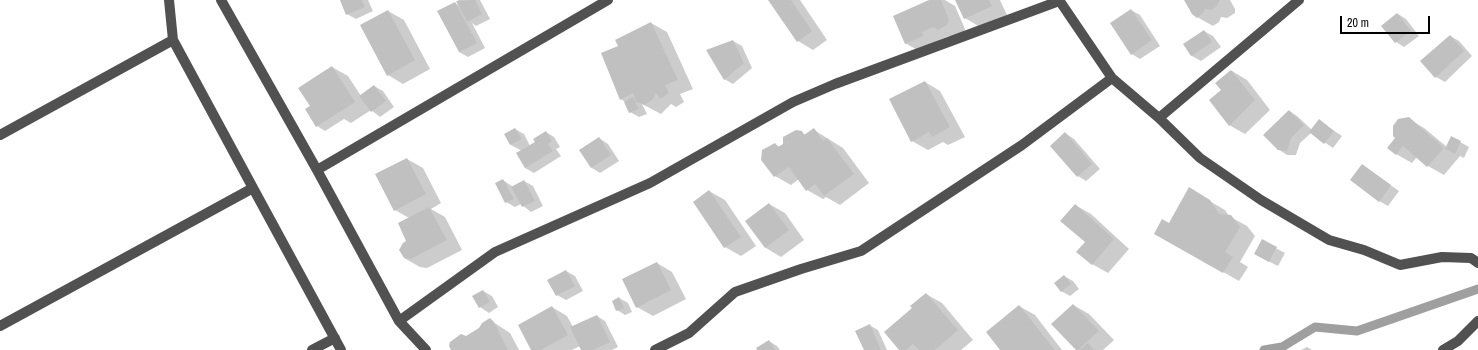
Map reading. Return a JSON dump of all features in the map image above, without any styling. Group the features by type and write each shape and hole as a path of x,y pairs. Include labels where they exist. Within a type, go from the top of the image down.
{"street":[{"path":"169,0 173,40 341,350"},
{"path":"221,0 317,170 399,321 426,350"},
{"path":"317,170 608,0"},
{"path":"399,321 495,252 650,183 793,102 835,84 1059,0 1112,78 1159,118 1200,158 1261,200 1329,240 1364,250 1400,265 1442,257 1471,258 1478,263"},
{"path":"1159,118 1299,0"},
{"path":"0,135 173,40"},
{"path":"655,350 689,333 734,292 801,269 861,251 1022,145 1112,78"},
{"path":"0,326 253,188"},
{"path":"1443,350 1458,346 1478,322"},
{"path":"312,350 335,338"}],"building":[{"path":"340,0 362,0 365,7 346,15"},
{"path":"475,0 482,14 467,22 456,1"},
{"path":"768,0 791,0 812,31 797,42"},
{"path":"929,0 941,0 949,20 947,25 938,30 933,27 922,32 923,36 905,44 893,16"},
{"path":"955,0 989,0 992,6 964,19"},
{"path":"1184,0 1220,0 1216,7 1211,10 1205,9 1197,18 1192,14"},
{"path":"455,2 477,43 459,52 437,11"},
{"path":"1131,9 1152,40 1131,55 1110,23"},
{"path":"388,10 415,60 387,76 360,25"},
{"path":"1397,13 1411,31 1395,43 1381,26"},
{"path":"651,22 678,80 665,85 669,93 660,99 656,93 653,99 645,105 636,102 633,93 620,100 601,53 618,46 615,40"},
{"path":"1204,30 1212,42 1191,56 1183,44"},
{"path":"1450,35 1464,51 1435,78 1420,61"},
{"path":"733,40 744,63 724,80 706,50"},
{"path":"332,66 355,102 316,127 305,109 310,106 298,88"},
{"path":"1231,70 1255,100 1229,126 1209,100 1221,90 1215,83"},
{"path":"925,81 950,127 932,137 929,132 911,142 889,99"},
{"path":"374,85 386,101 371,112 359,96"},
{"path":"633,97 639,109 629,113 624,102"},
{"path":"1289,110 1304,125 1291,138 1287,151 1278,150 1263,135"},
{"path":"1409,117 1444,148 1427,167 1403,146 1396,155 1387,148 1395,138 1393,136 1393,126 1398,119"},
{"path":"1319,119 1334,131 1324,144 1309,132"},
{"path":"515,128 522,139 510,145 504,134"},
{"path":"814,128 823,141 827,138 854,174 824,196 815,184 806,191 789,167 774,177 761,160 762,150 775,143 778,147 783,144 783,137 796,130 802,131 804,135"},
{"path":"546,131 552,141 548,144 553,151 525,168 516,153 535,142 533,139"},
{"path":"1065,132 1092,164 1077,177 1050,146"},
{"path":"1451,136 1461,141 1455,154 1445,149"},
{"path":"599,137 611,155 591,168 579,150"},
{"path":"407,158 426,194 394,211 375,174"},
{"path":"1362,164 1391,185 1379,202 1350,180"},
{"path":"503,179 514,199 505,203 495,183"},
{"path":"524,180 535,201 522,207 511,187"},
{"path":"1189,187 1210,200 1219,214 1231,215 1240,227 1225,252 1233,257 1223,273 1154,234 1162,219 1169,223"},
{"path":"709,190 741,237 724,248 693,202"},
{"path":"769,203 789,230 765,248 745,221"},
{"path":"1075,204 1114,239 1092,265 1076,252 1085,242 1060,221"},
{"path":"429,207 447,240 411,259 404,258 399,250 406,241 398,223"},
{"path":"1262,239 1277,247 1269,262 1254,254"},
{"path":"657,262 671,290 636,308 622,279"},
{"path":"566,270 575,286 556,296 547,280"},
{"path":"1064,275 1071,284 1061,292 1054,283"},
{"path":"483,290 490,302 479,308 472,296"},
{"path":"926,293 958,330 935,350 919,350 913,344 906,350 899,350 884,332 912,308 910,306"},
{"path":"619,297 624,308 616,311 612,301"},
{"path":"1073,304 1099,331 1078,350 1076,350 1051,324"},
{"path":"1019,305 1055,350 1000,350 986,332"},
{"path":"552,306 568,335 541,350 531,350 518,325"},
{"path":"597,315 610,342 593,350 581,350 570,327"},
{"path":"490,318 494,322 508,350 451,350 449,346 450,342 461,334 466,336 479,328 482,323"},
{"path":"870,324 881,350 864,350 855,331"},
{"path":"769,340 775,350 757,350 756,348"},
{"path":"1088,343 1094,350 1079,350"}],"waterway":[{"path":"1264,350 1282,347 1315,327 1357,331 1478,289"}]}
